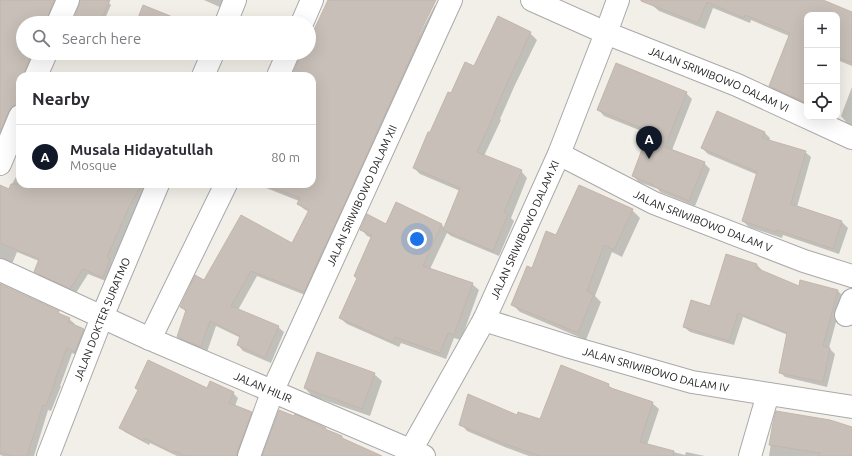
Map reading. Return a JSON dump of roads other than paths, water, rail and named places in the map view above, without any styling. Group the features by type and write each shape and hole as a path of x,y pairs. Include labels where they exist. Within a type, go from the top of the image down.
{"street":[{"path":"61,16 68,0"},
{"path":"229,16 235,0"},
{"path":"305,16 312,0"},
{"name":"JALAN SRIWIBOWO DALAM XII","path":"249,456 273,390 451,0"},
{"path":"532,0 606,33"},
{"name":"JALAN SRIWIBOWO DALAM XI","path":"418,453 484,320 559,154 618,0"},
{"name":"JALAN SRIWIBOWO DALAM VI","path":"606,33 737,85 852,138"},
{"path":"38,72 43,60"},
{"path":"205,72 210,60"},
{"path":"280,72 285,60"},
{"path":"0,164 16,126"},
{"name":"JALAN SRIWIBOWO DALAM V","path":"559,154 654,203 804,261 852,276"},
{"name":"JALAN DOKTER SURATMO","path":"48,456 102,317 156,188"},
{"path":"150,339 224,188"},
{"name":"JALAN HILIR","path":"0,270 150,339 273,390 418,453"},
{"name":"JALAN SRIWIBOWO DALAM IV","path":"484,320 570,347 692,382 852,407"},
{"path":"750,456 768,394"}],"place":[{"name":"Musala Hidayatullah","path":"649,159"}]}
